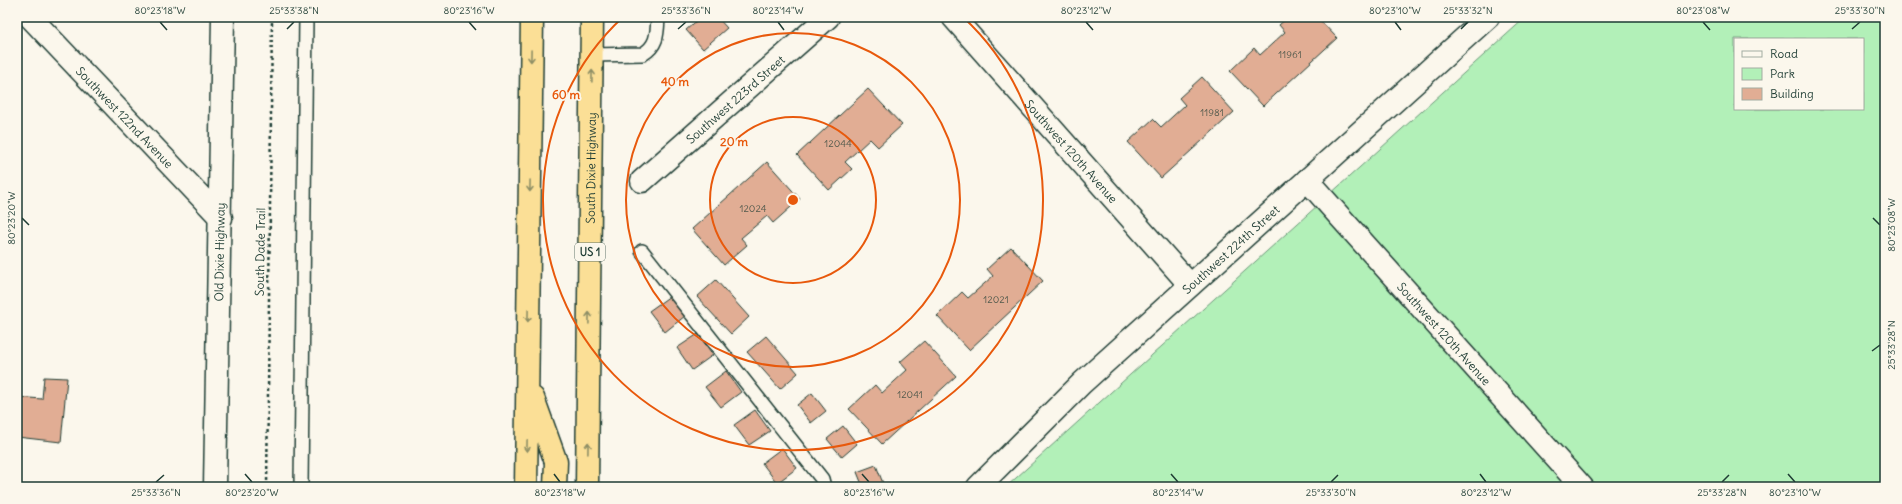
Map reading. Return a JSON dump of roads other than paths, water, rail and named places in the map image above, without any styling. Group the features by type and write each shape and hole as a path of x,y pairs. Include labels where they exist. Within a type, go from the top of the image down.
{"highway":[{"path":"526,487 532,17"},
{"name":"South Dixie Highway","path":"587,487 592,17"},
{"path":"528,384 556,462 555,487"}],"street":[{"name":"Southwest 122nd Avenue","path":"30,17 221,218"},
{"name":"Old Dixie Highway","path":"215,487 221,218 223,17"},
{"name":"Southwest 223rd Street","path":"642,181 828,17"},
{"name":"Southwest 120th Avenue","path":"953,17 1190,285"},
{"name":"Southwest 224th Street","path":"978,487 1082,383 1488,17"},
{"name":"Southwest 120th Avenue","path":"1307,180 1582,487"}],"lane":[{"path":"301,487 306,17"},
{"path":"592,55 643,54 650,50 657,38 658,17"},
{"path":"642,251 822,478 824,487"}]}
